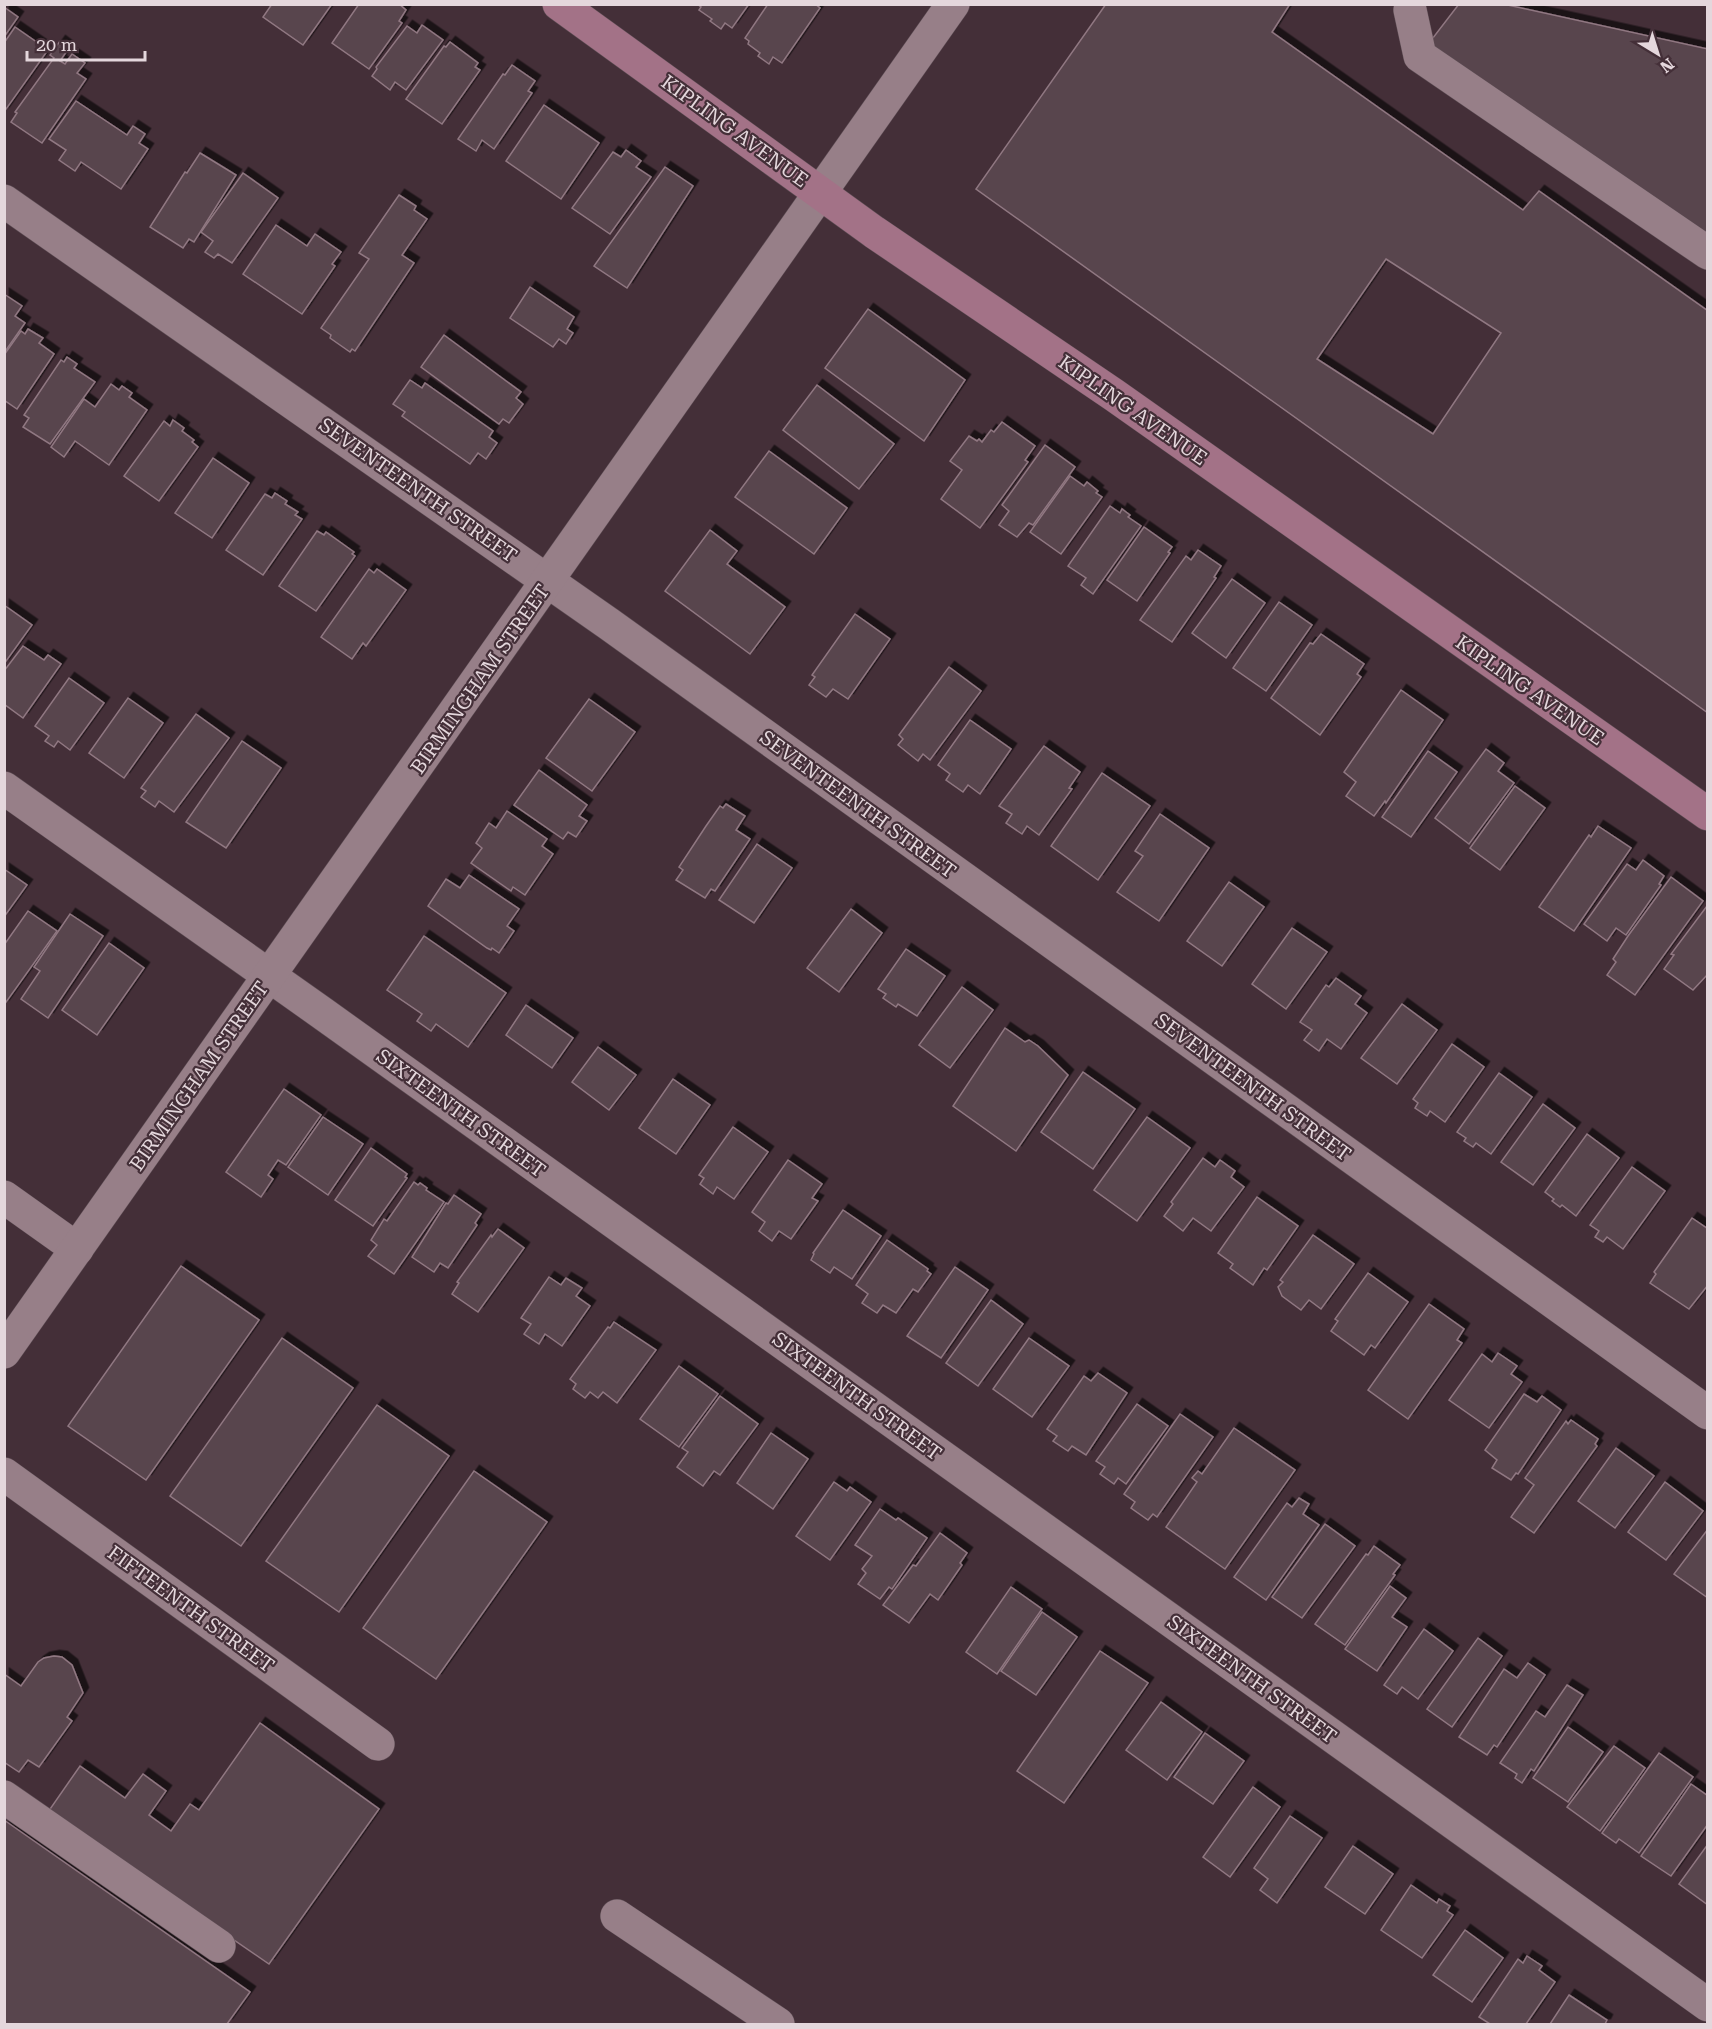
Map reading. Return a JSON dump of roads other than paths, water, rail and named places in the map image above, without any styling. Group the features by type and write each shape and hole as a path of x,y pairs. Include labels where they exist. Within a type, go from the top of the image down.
{"main road":[{"name":"KIPLING AVENUE","path":"560,4 874,232 1114,395 1707,814"}],"street":[{"name":"BIRMINGHAM STREET","path":"4,1352 953,4"},
{"path":"1409,6 1420,56 1707,253"},
{"name":"SEVENTEENTH STREET","path":"4,201 548,582 1707,1413"},
{"name":"SIXTEENTH STREET","path":"4,788 1707,2005"},
{"path":"4,1197 77,1249"},
{"name":"FIFTEENTH STREET","path":"4,1474 378,1744"},
{"path":"4,1797 219,1946"},
{"path":"616,1916 778,2025"}]}
